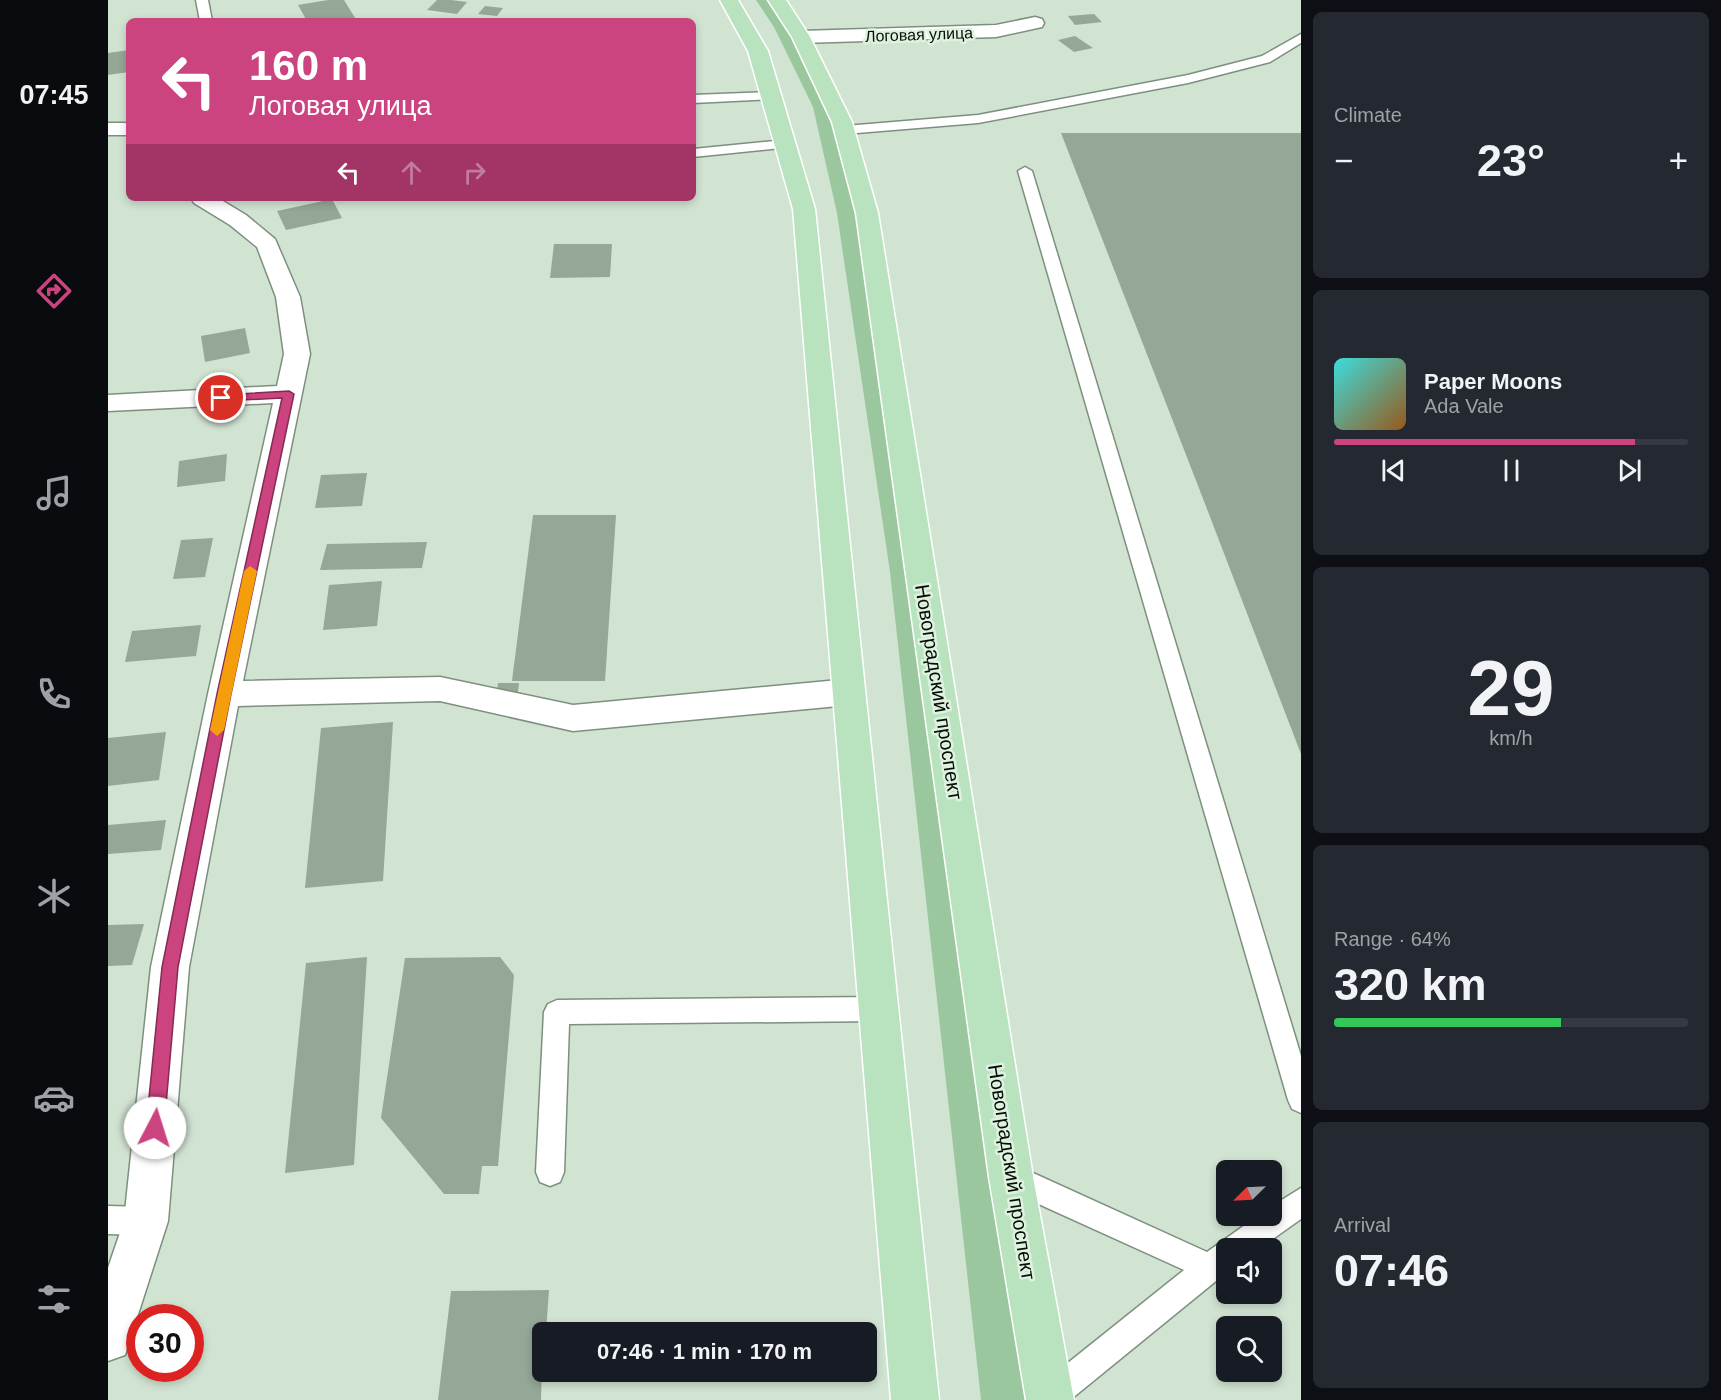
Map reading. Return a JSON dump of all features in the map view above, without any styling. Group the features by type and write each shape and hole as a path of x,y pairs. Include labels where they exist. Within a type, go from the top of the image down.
{"main road":[{"path":"729,0 758,51 804,209 915,1400"},
{"name":"Новоградский проспект","path":"777,0 801,37 845,130 867,213 1011,1177 1049,1399"}],"street":[{"name":"Логовая улица","path":"801,37 996,31 1035,23"},
{"path":"108,129 126,129"},
{"path":"108,1338 146,1221 170,967 224,694 297,354 288,297 267,244 238,220 207,201"},
{"path":"108,403 289,394"},
{"path":"224,694 440,689 573,718 849,692"}],"lane":[{"path":"202,0 205,18"},
{"path":"845,130 978,120 1188,79 1266,58 1301,38"},
{"path":"696,99 771,96"},
{"path":"696,153 785,144"},
{"path":"1024,171 1296,1066 1301,1100"},
{"path":"550,1172 557,1012 879,1009"},
{"path":"1011,1177 1216,1260"},
{"path":"1250,1238 1301,1202"},
{"path":"108,1220 146,1221"},
{"path":"1049,1399 1216,1263"}],"green space":[{"path":"756,0 773,0 829,107 857,194 1027,1400 981,1400 890,572 837,213 813,107 774,27"}],"building":[{"path":"344,0 355,18 305,18 298,5"},
{"path":"437,0 467,2 457,14 427,10"},
{"path":"485,6 503,8 497,16 478,14"},
{"path":"1094,14 1102,22 1075,25 1068,16"},
{"path":"1075,36 1093,48 1074,52 1058,40"},
{"path":"126,50 126,72 108,75 108,53"},
{"path":"1061,133 1301,133 1301,754 1202,496"},
{"path":"333,201 342,218 286,230 277,211"},
{"path":"554,244 612,244 610,277 550,278"},
{"path":"245,328 250,353 205,362 201,336"},
{"path":"227,454 225,481 177,487 179,461"},
{"path":"367,473 362,506 315,508 321,475"},
{"path":"533,515 616,515 605,681 512,681"},
{"path":"213,538 205,577 173,579 181,540"},
{"path":"427,542 422,568 320,570 327,544"},
{"path":"382,581 377,626 323,630 329,585"},
{"path":"201,625 196,656 125,662 132,631"},
{"path":"498,683 519,683 517,700 496,700"},
{"path":"393,722 383,881 305,888 321,728"},
{"path":"166,732 159,780 108,786 108,738"},
{"path":"166,820 161,850 108,854 108,825"},
{"path":"144,924 132,965 108,966 108,925"},
{"path":"367,957 354,1165 285,1173 306,963"},
{"path":"500,957 514,975 498,1166 482,1166 479,1194 444,1194 381,1118 405,958"},
{"path":"549,1290 547,1322 532,1322 532,1382 542,1382 541,1400 438,1400 451,1291"}],"slow traffic":[{"path":"217,730 250,571"}],"route":[{"path":"155,1128 170,967 224,694 289,394 221,398"}]}
